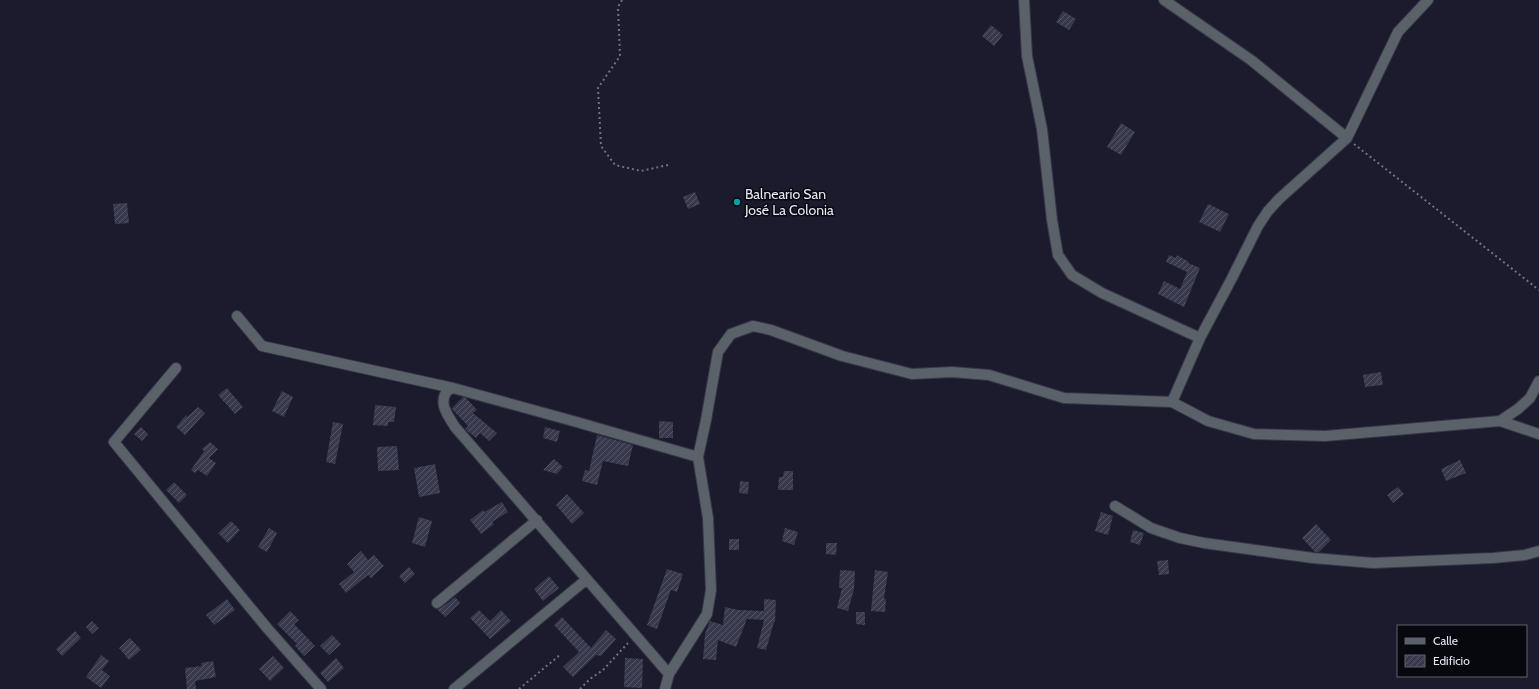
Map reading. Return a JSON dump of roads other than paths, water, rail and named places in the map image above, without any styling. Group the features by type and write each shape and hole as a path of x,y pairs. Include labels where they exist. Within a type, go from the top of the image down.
{"street":[{"path":"1024,0 1027,56 1042,129 1052,220 1058,255 1072,276 1102,293 1200,338"},
{"path":"1164,0 1251,60 1347,138"},
{"path":"1172,402 1200,338 1258,226 1268,211 1279,199 1347,138 1398,32 1428,0"},
{"path":"237,316 262,346 453,388 698,457"},
{"path":"666,689 669,674 707,614 711,590 708,518 698,457 718,352 731,334 753,326 771,330 842,356 912,374 952,372 989,375 1064,398 1172,402 1208,421 1254,434 1325,436 1500,421 1539,434"},
{"path":"176,368 114,442 267,628 321,689"},
{"path":"1500,421 1530,398 1539,381"},
{"path":"453,388 447,391 444,395 443,401 445,411 455,427 669,674"},
{"path":"1114,506 1151,528 1180,538 1204,543 1313,558 1373,563 1493,558 1525,555 1539,551"},
{"path":"437,603 537,520"},
{"path":"454,689 587,579"}],"place":[{"name":"Balneario San José La Colonia","path":"737,202"}]}
